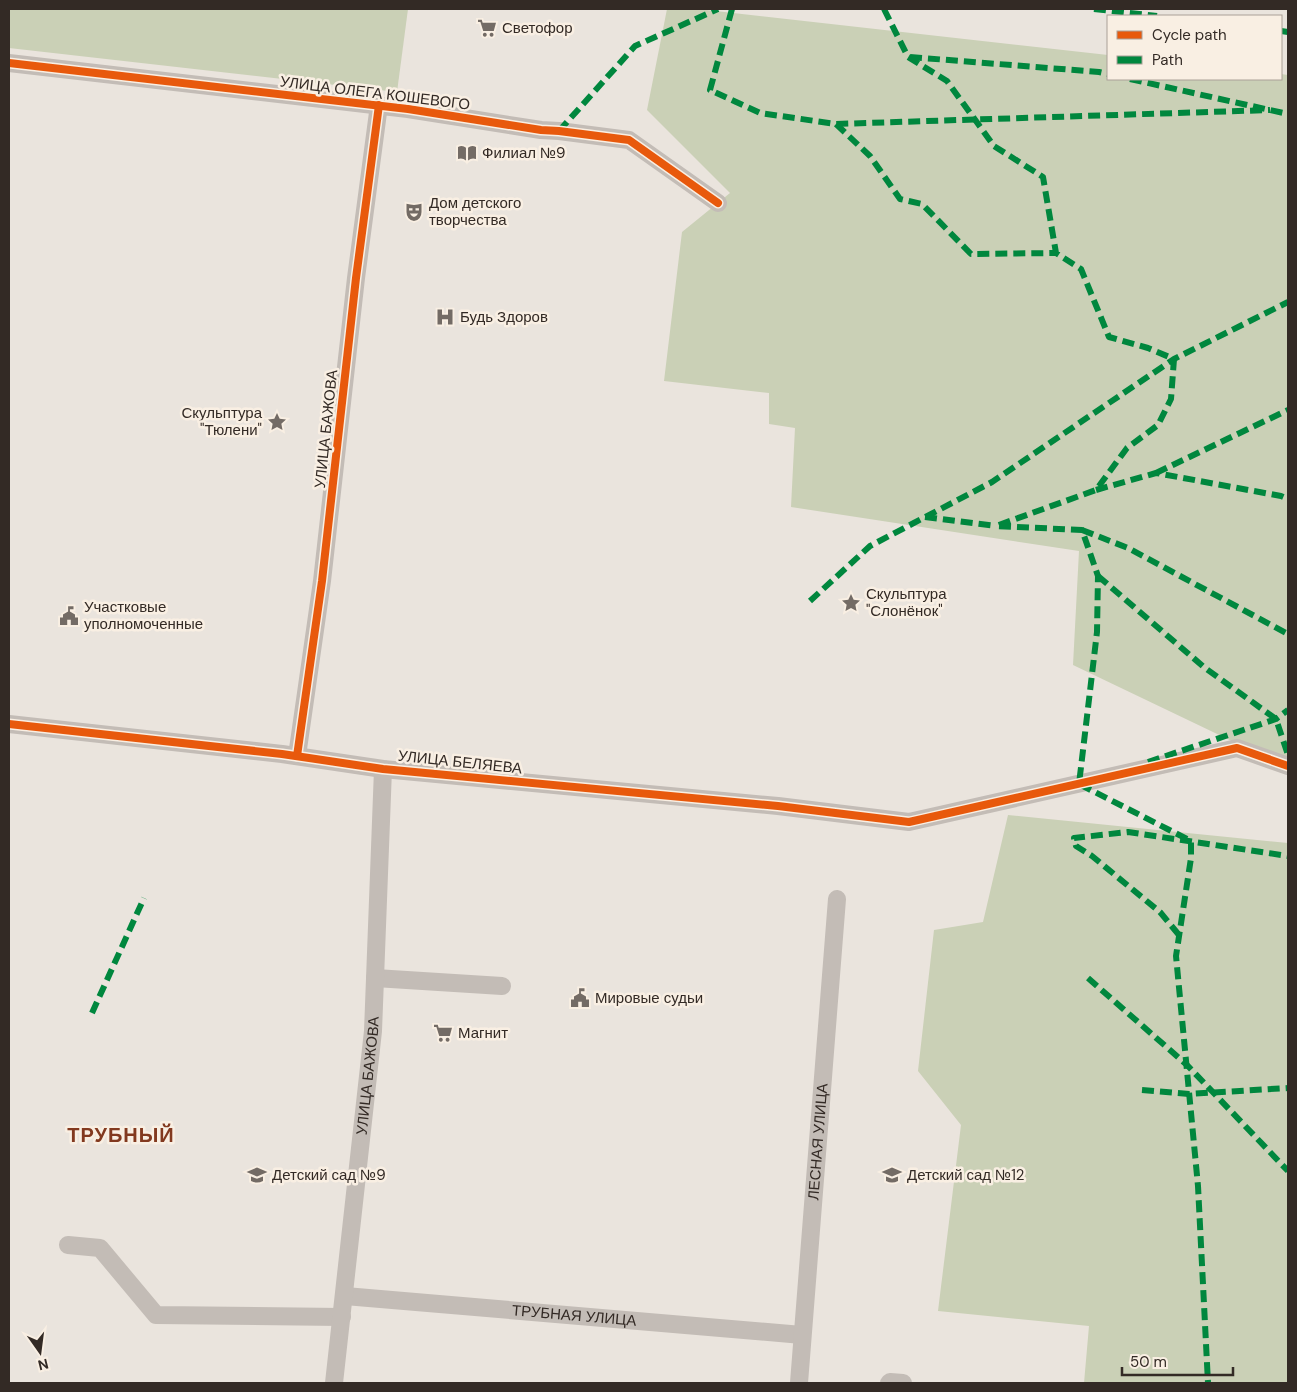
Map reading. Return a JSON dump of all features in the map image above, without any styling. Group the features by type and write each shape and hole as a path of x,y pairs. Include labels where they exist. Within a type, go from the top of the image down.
{"street":[{"name":"УЛИЦА ОЛЕГА КОШЕВОГО","path":"9,63 379,106 541,130 629,140 718,203"},
{"name":"УЛИЦА БАЖОВА","path":"297,756 322,581 356,278 379,106"},
{"name":"УЛИЦА БЕЛЯЕВА","path":"9,724 297,756 384,768 778,806 908,822 1237,748 1288,766"},
{"name":"УЛИЦА БАЖОВА","path":"334,1383 368,1090 373,1031 384,768"},
{"name":"ЛЕСНАЯ УЛИЦА","path":"799,1383 837,899"},
{"path":"375,978 502,986"},
{"path":"68,1245 100,1248 156,1315 342,1317"},
{"name":"ТРУБНАЯ УЛИЦА","path":"345,1296 802,1335"},
{"path":"889,1383 903,1383"}],"green space":[{"path":"9,9 408,9 397,92 9,48"},
{"path":"667,9 698,9 1107,55 1107,80 1282,80 1282,74 1288,75 1288,768 1073,665 1079,551 791,507 795,428 769,424 769,393 664,381 682,232 730,193 647,110"},
{"path":"1008,815 1288,843 1288,1383 1084,1383 1089,1326 938,1311 961,1125 918,1071 934,930 983,922"}],"marked path":[{"path":"559,131 635,46 718,9"},
{"path":"732,9 710,90 760,113 836,124 1270,110"},
{"path":"884,9 908,57 947,81 994,146 1043,177 1056,253 1081,269 1109,337 1148,348 1174,359 1171,399 1158,425 1127,448 1096,490 996,526 1082,530 1098,576 1097,632 1079,784 1191,841 1191,858 1176,956 1198,1186 1208,1383"},
{"path":"1094,9 1148,15"},
{"path":"1282,31 1288,32"},
{"path":"910,57 1107,74"},
{"path":"1135,80 1288,114"},
{"path":"836,124 870,156 900,199 922,204 971,254 1056,253"},
{"path":"810,601 870,546 992,482 1174,359 1288,302"},
{"path":"1156,473 1288,410"},
{"path":"1096,490 1156,473 1281,496 1288,499"},
{"path":"925,517 996,526"},
{"path":"1082,530 1128,548 1288,634"},
{"path":"1098,576 1205,668 1276,719 1288,755"},
{"path":"1148,762 1276,719 1288,710"},
{"path":"1179,935 1160,912 1092,856 1076,846 1074,838 1128,832 1288,856"},
{"path":"92,1013 144,898"},
{"path":"1088,978 1187,1065 1288,1171"},
{"path":"1142,1090 1189,1094 1288,1088"}],"cycle path":[{"path":"9,63 408,109 541,130 629,140 718,203"},
{"path":"297,756 322,581 356,278 379,105"},
{"path":"9,724 282,754 383,769 778,806 909,822 1237,748 1288,766"}],"place":[{"name":"Светофор","path":"487,28"},
{"name":"Филиал №9","path":"467,153"},
{"name":"Дом детского творчества","path":"414,212"},
{"name":"Будь Здоров","path":"445,317"},
{"name":"Скульптура \"Тюлени\"","path":"277,422"},
{"name":"Скульптура \"Слонёнок\"","path":"851,603"},
{"name":"Участковые уполномоченные","path":"69,616"},
{"name":"Мировые судьи","path":"580,998"},
{"name":"Магнит","path":"443,1033"},
{"name":"Детский сад №9","path":"257,1175"},
{"name":"Детский сад №12","path":"892,1175"}],"district":[{"name":"ТРУБНЫЙ","path":"121,1135"}]}
